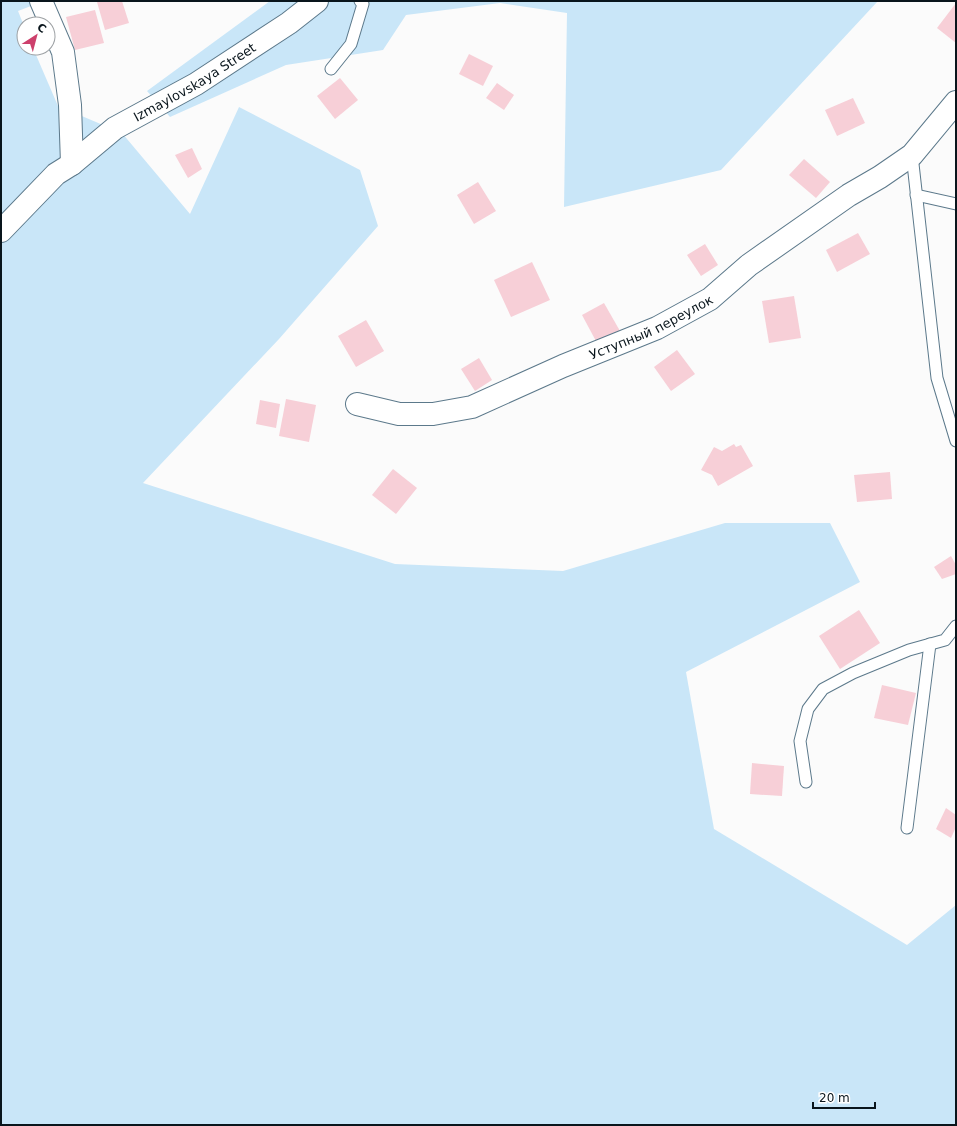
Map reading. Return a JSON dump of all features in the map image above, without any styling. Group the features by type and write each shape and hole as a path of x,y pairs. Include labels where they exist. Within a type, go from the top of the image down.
{"street":[{"path":"42,1 63,52 70,105 72,164"},
{"name":"Izmaylovskaya Street","path":"1,231 56,174 72,164 115,128 196,84 289,23 317,1"},
{"name":"Уступный переулок","path":"357,404 399,414 433,414 472,407 563,366 657,328 710,300 750,265 849,195 880,177 912,155 956,102"}],"lane":[{"path":"331,69 351,44 363,4 360,1"},
{"path":"912,155 936,378 956,441"},
{"path":"916,195 956,204"},
{"path":"806,782 800,741 808,709 823,689 853,673 909,650 946,640 956,626"},
{"path":"907,828 930,644"}],"shaded area":[{"path":"1,1 44,1 18,11 20,16 16,16 16,56 36,56 58,106 122,133 190,214 239,107 360,170 378,226 279,339 143,483 395,564 563,571 725,523 830,523 860,582 686,672 714,829 907,945 956,905 956,1125 1,1125"},
{"path":"270,1 878,1 721,170 564,207 567,13 500,3 406,15 383,50 286,65 170,117 147,91"}],"building":[{"path":"122,1 129,23 105,30 97,2"},
{"path":"956,3 956,43 937,28"},
{"path":"95,10 104,43 75,50 66,17"},
{"path":"469,54 493,66 483,86 459,74"},
{"path":"340,78 358,100 335,119 317,96"},
{"path":"497,83 514,95 504,110 486,98"},
{"path":"853,98 865,123 837,136 825,110"},
{"path":"192,148 202,169 188,178 175,155"},
{"path":"804,159 830,182 816,198 789,175"},
{"path":"478,182 496,211 474,224 457,195"},
{"path":"858,233 870,254 837,272 826,250"},
{"path":"705,244 718,265 701,276 687,255"},
{"path":"532,262 550,300 511,317 494,280"},
{"path":"794,296 801,338 769,343 762,301"},
{"path":"604,303 620,331 597,343 582,315"},
{"path":"366,320 384,351 356,367 338,336"},
{"path":"677,350 695,374 671,391 654,367"},
{"path":"479,358 492,380 475,391 461,369"},
{"path":"286,399 316,405 309,442 279,436"},
{"path":"260,400 280,404 276,428 256,424"},
{"path":"734,444 736,447 741,445 753,466 718,486 712,475 701,470 714,447 722,451"},
{"path":"393,469 417,488 396,514 372,495"},
{"path":"890,472 892,499 857,502 854,475"},
{"path":"951,556 956,565 956,574 942,579 934,567"},
{"path":"859,610 880,643 840,669 819,636"},
{"path":"882,685 916,693 908,725 874,718"},
{"path":"752,763 784,766 782,796 750,794"},
{"path":"946,808 956,815 956,827 951,838 936,829"}]}
